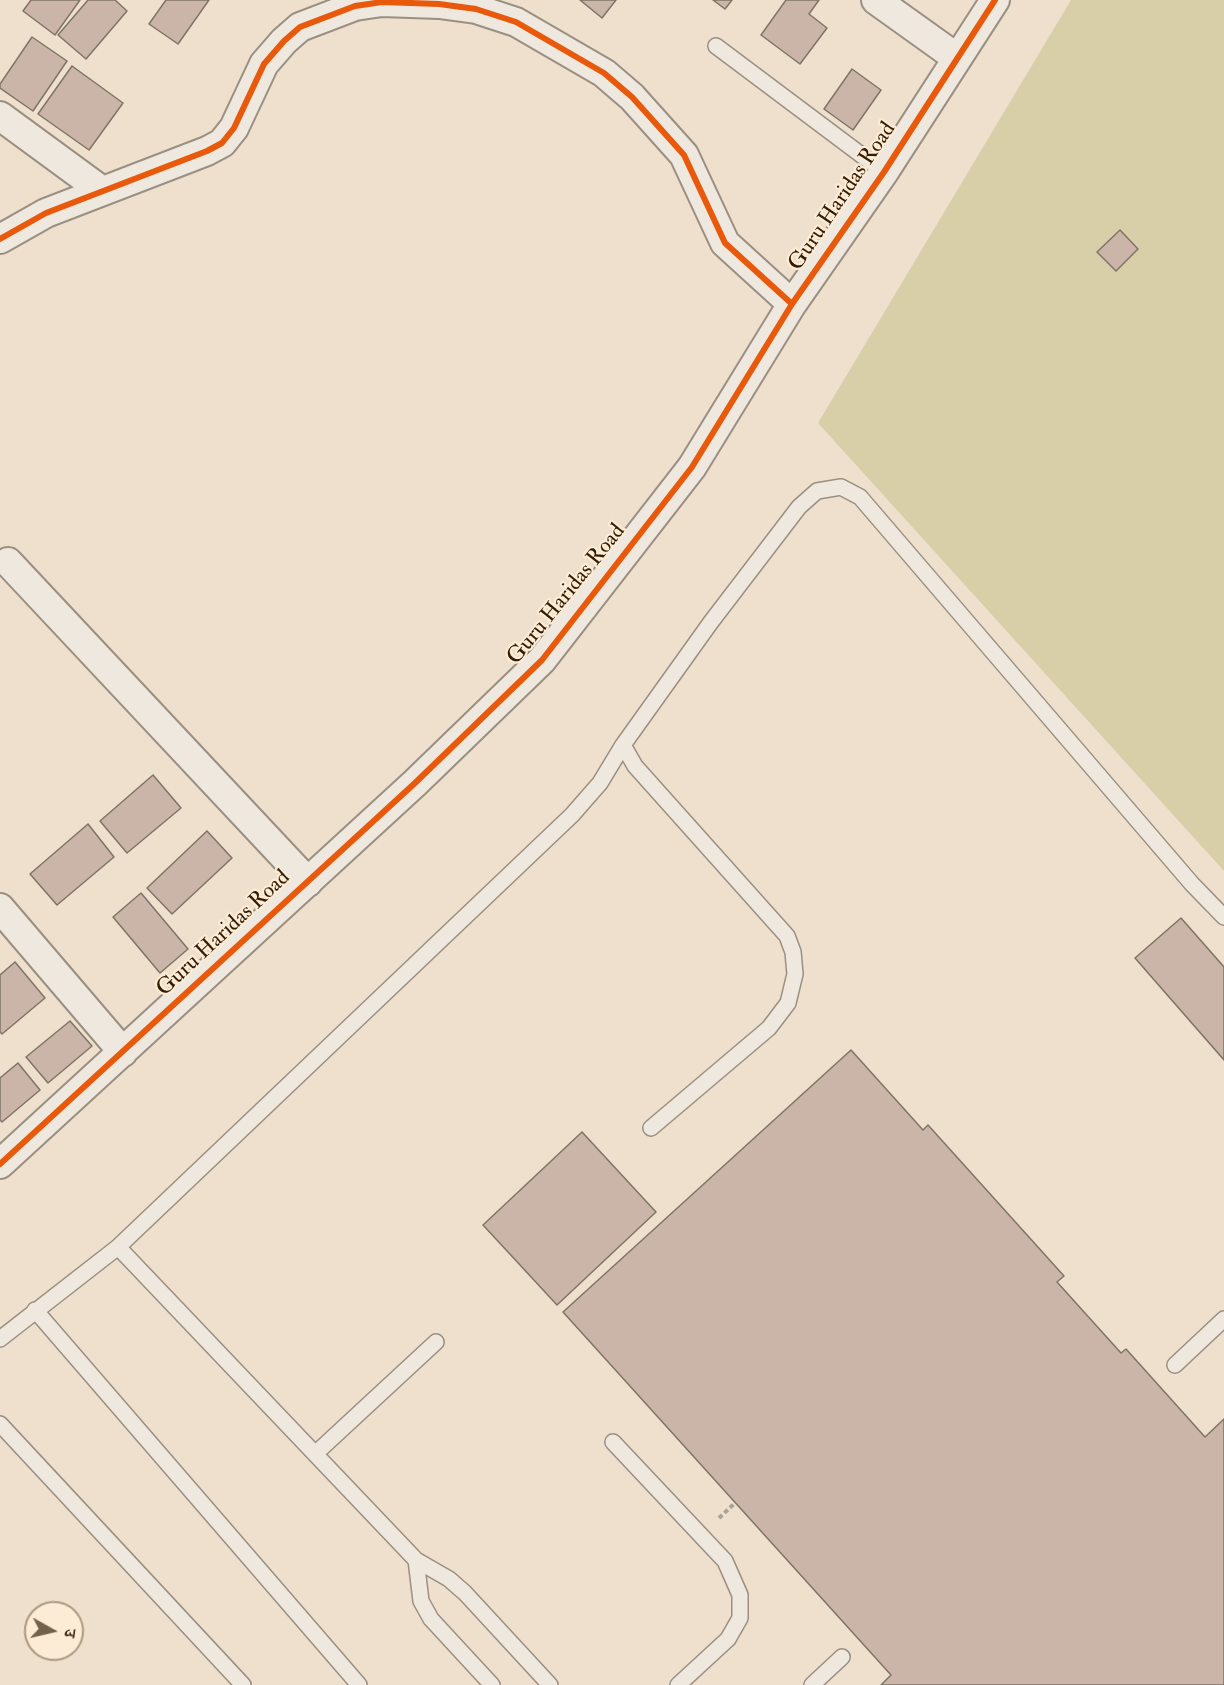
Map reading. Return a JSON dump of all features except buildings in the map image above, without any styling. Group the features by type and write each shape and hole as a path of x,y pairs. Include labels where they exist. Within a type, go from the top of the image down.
{"street":[{"path":"876,0 957,58"},
{"name":"Guru Haridas Road","path":"2,1157 123,1052 308,882 415,783 542,660 692,467 792,304 884,172 995,0"},
{"path":"0,239 46,213 207,151 222,143 234,128 264,64 300,27 368,2 439,4 476,9 516,22 604,73 632,97 684,155 725,243 792,304"},
{"path":"0,116 101,190"},
{"path":"8,562 308,882"},
{"path":"0,908 123,1052"}],"lane":[{"path":"716,46 884,172"},
{"path":"0,1339 118,1247 573,815 600,783 623,746 711,622 799,507 818,491 841,487 860,497 1185,875 1224,917"},
{"path":"623,746 635,766 787,936 793,952 795,974 788,1003 769,1028 651,1128"},
{"path":"118,1247 416,1560 448,1579 465,1593 550,1685"},
{"path":"35,1310 359,1685"},
{"path":"1175,1365 1224,1319"},
{"path":"315,1454 436,1342"},
{"path":"0,1424 243,1685"},
{"path":"613,1442 725,1561 740,1595 740,1618 728,1639 678,1685"},
{"path":"416,1560 421,1601 431,1619 492,1685"},
{"path":"812,1685 842,1657"}],"shaded area":[{"path":"1071,0 1224,0 1224,871 818,423"}],"cycle path":[{"path":"0,1164 415,783 542,660 692,467 792,304 884,172 995,0"},
{"path":"0,239 46,213 207,151 222,143 234,128 264,64 300,27 355,6 382,2 439,4 476,9 516,22 604,73 632,97 684,155 725,243 792,304"}]}
